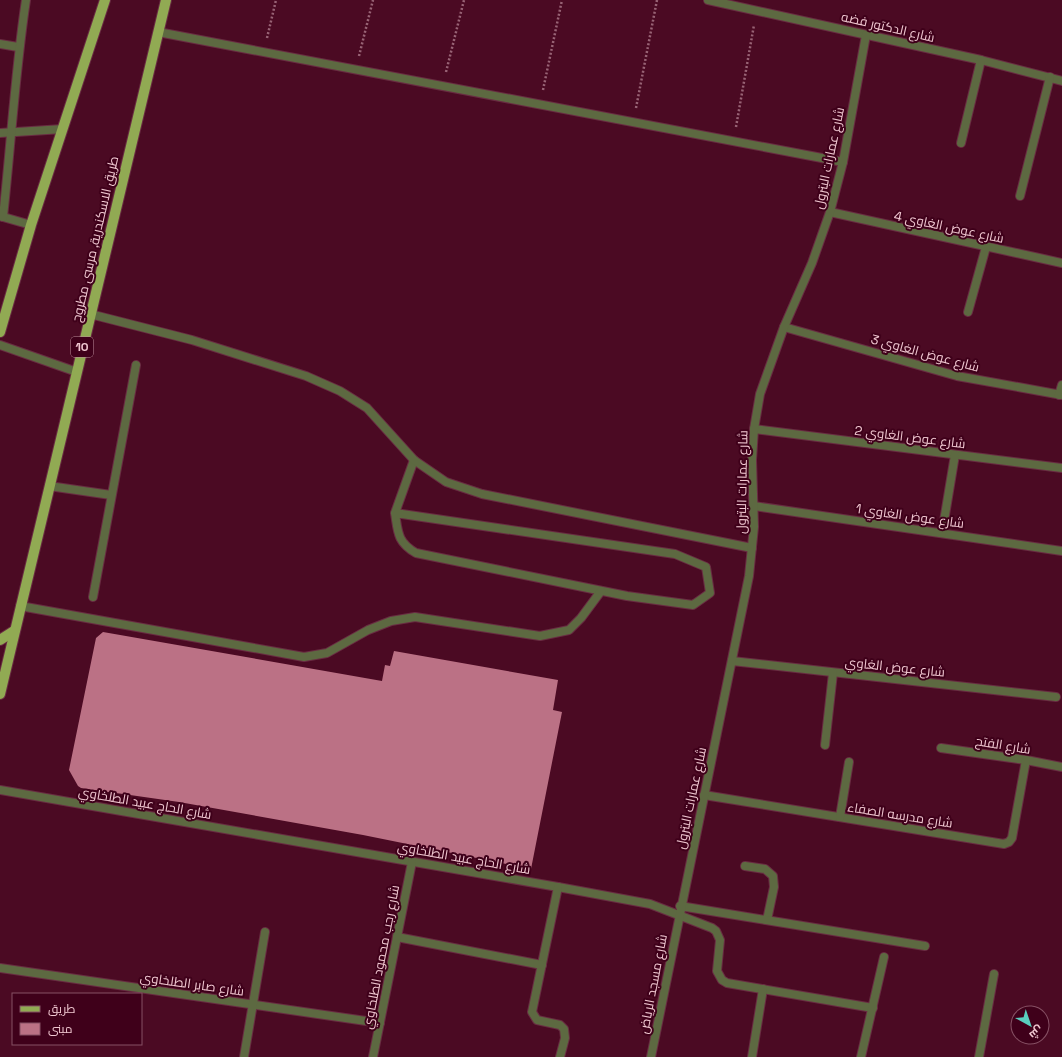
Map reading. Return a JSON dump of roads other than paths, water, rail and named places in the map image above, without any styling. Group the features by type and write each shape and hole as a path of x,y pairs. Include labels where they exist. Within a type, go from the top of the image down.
{"main road":[{"path":"0,332 31,225 105,0"},
{"name":"طريق الاسكندرية, مرسى مطروح","path":"0,694 166,0"},
{"path":"0,640 14,631"}],"street":[{"path":"26,0 18,48 12,133 2,217 31,225"},
{"name":"شارع الدكتور فضه","path":"708,0 981,60 1062,81"},
{"path":"158,32 843,162"},
{"name":"شارع عمارات البترول","path":"679,915 748,583 752,548 754,506 752,483 754,429 760,394 784,327 812,263 830,212 843,162 866,35"},
{"path":"0,44 18,48"},
{"path":"961,143 981,60"},
{"path":"1020,196 1050,77"},
{"path":"0,133 62,129"},
{"name":"شارع عوض الغاوي 4","path":"830,212 986,248 1062,263"},
{"path":"968,312 986,248"},
{"path":"90,314 192,340 306,376 340,391 367,408 414,460 446,482 482,494 752,548"},
{"name":"شارع عوض الغاوي 3","path":"784,327 957,376 1061,395"},
{"path":"0,345 76,372"},
{"path":"92,597 136,365"},
{"path":"1061,395 1062,385"},
{"name":"شارع عوض الغاوي 2","path":"754,429 1062,468"},
{"path":"942,533 955,455"},
{"path":"395,513 675,554 706,567 710,593 693,605 600,591 416,553 407,548 400,540 395,513 414,460"},
{"path":"49,486 112,495"},
{"name":"شارع عوض الغاوي 1","path":"754,506 1062,551"},
{"path":"20,606 304,656 327,653 368,630 391,621 415,617 540,636 569,630 581,618 600,591"},
{"name":"شارع عوض الغاوي","path":"732,661 1056,697"},
{"path":"825,745 833,672"},
{"name":"شارع الفتح","path":"941,748 1026,760 1062,767"},
{"name":"شارع مدرسه الصفاء","path":"704,795 1004,844 1009,842 1012,838 1026,760"},
{"path":"840,817 849,762"},
{"name":"شارع الحاج عبيد الطلخاوي","path":"0,790 558,886 650,904 716,931 720,940 717,970 722,980 732,984 872,1008"},
{"name":"شارع رجب محمود الطلخاوي","path":"373,1057 412,862"},
{"path":"746,866 765,869 773,876 774,881 767,920"},
{"path":"558,886 532,1012 537,1020 560,1025 564,1029 565,1038 560,1057"},
{"path":"680,906 925,946"},
{"name":"شارع مسجد الرياض","path":"651,1057 679,915"},
{"path":"244,1057 254,1005 265,932"},
{"path":"397,937 542,966"},
{"path":"861,1057 884,957"},
{"name":"شارع صابر الطلخاوي","path":"0,968 380,1023"},
{"path":"978,1057 994,974"},
{"path":"752,1057 763,989"}]}
